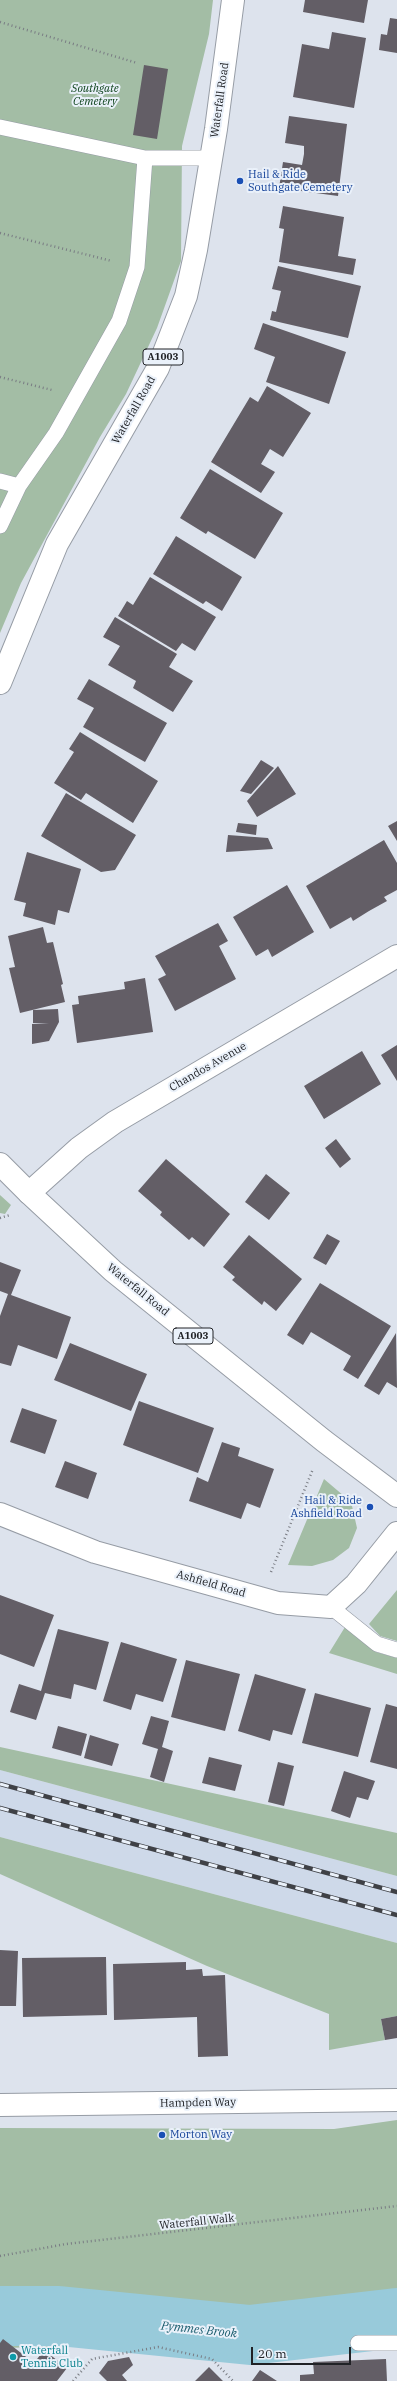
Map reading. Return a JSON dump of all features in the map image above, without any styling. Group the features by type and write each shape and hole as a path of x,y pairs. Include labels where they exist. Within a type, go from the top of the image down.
{"street":[{"name":"Waterfall Road","path":"0,683 57,544 158,368 171,338 188,288 211,158 233,0"},
{"name":"Chandos Avenue","path":"28,1193 79,1148 115,1122 397,956"},
{"name":"Waterfall Road","path":"0,1164 28,1193 113,1271 324,1441 397,1496"},
{"name":"Ashfield Road","path":"0,1514 95,1552 278,1603 331,1607"},
{"path":"331,1607 356,1584 397,1533"},
{"name":"Hampden Way","path":"0,2105 397,2100"}],"lane":[{"path":"0,127 145,158 211,158"},
{"path":"0,526 19,486 56,433 119,322 137,267 145,158"},
{"path":"0,481 19,486"},
{"path":"331,1607 377,1644 397,1650"},
{"path":"358,2343 397,2343"}],"path":[{"path":"0,22 137,63"},
{"path":"0,232 137,267"},
{"path":"0,377 77,396"},
{"path":"260,1598 324,1441"},
{"name":"Waterfall Walk","path":"0,2256 66,2244 397,2206"},
{"path":"73,2381 92,2359 158,2347 212,2359 233,2381"}],"shaded area":[{"path":"0,1770 397,1876 397,1943 0,1837"}],"green space":[{"name":"Southgate Cemetery","path":"0,0 213,0 209,34 182,146 181,261 157,328 126,394 100,437 21,583 0,633"},
{"path":"0,1195 11,1205 5,1214 0,1213"},
{"path":"324,1479 344,1496 352,1506 357,1528 349,1548 333,1560 312,1566 288,1565"},
{"path":"397,1590 397,1641 380,1636 369,1624"},
{"path":"345,1627 376,1652 397,1658 397,1674 329,1653"},
{"path":"0,1747 397,1833 397,1876 0,1770"},
{"path":"0,1837 397,1943 397,2016 381,2019 385,2040 329,2050 329,2014 207,1966 0,1874"},
{"path":"397,2120 397,2325 233,2343 0,2348 0,2128 334,2129"}],"building":[{"path":"305,0 368,0 364,23 303,12"},
{"path":"390,18 397,19 397,53 379,50 381,34 387,35"},
{"path":"332,32 366,38 354,108 293,97 302,44 329,49"},
{"path":"144,65 168,69 157,139 133,135"},
{"path":"289,116 347,124 338,196 279,188 283,162 302,165 304,154 304,146 285,143"},
{"path":"283,206 344,217 338,256 356,259 353,275 279,262 284,229 279,228"},
{"path":"278,266 361,286 348,338 270,320 272,311 276,312 281,291 272,289"},
{"path":"263,323 346,352 329,404 266,382 275,357 254,349"},
{"path":"267,386 311,413 283,457 270,449 261,464 275,472 261,493 211,462 250,397 258,402"},
{"path":"210,469 283,513 255,559 208,531 206,534 180,518"},
{"path":"176,536 242,577 222,611 206,601 203,604 153,574"},
{"path":"150,577 216,617 195,651 182,643 176,651 118,616 127,601 133,605"},
{"path":"115,617 177,654 169,667 193,681 173,712 133,688 136,681 108,665 120,646 103,637"},
{"path":"89,679 167,723 145,762 83,727 94,708 77,699"},
{"path":"80,732 158,781 133,823 86,793 81,800 54,783 74,752 69,749"},
{"path":"261,760 274,768 251,794 240,791"},
{"path":"278,766 296,794 257,817 247,801"},
{"path":"66,793 136,835 115,870 101,872 41,836"},
{"path":"397,821 397,841 388,826"},
{"path":"238,823 257,825 256,835 236,832"},
{"path":"228,835 268,838 273,849 226,852"},
{"path":"384,840 397,863 397,890 384,897 387,901 353,921 351,917 330,929 306,886"},
{"path":"27,852 81,869 69,913 58,910 55,925 23,916 26,903 14,900"},
{"path":"287,885 314,932 272,957 268,949 256,956 233,917"},
{"path":"218,923 228,941 219,946 236,979 175,1011 158,979 166,975 155,956"},
{"path":"43,927 47,943 53,942 63,984 61,985 65,1002 20,1013 9,968 15,967 8,936"},
{"path":"145,978 153,1032 77,1043 72,1005 79,1004 78,996 125,989 124,982"},
{"path":"58,1009 59,1022 49,1041 32,1044 32,1024 49,1023 33,1023 33,1010"},
{"path":"397,1045 397,1081 381,1055"},
{"path":"362,1051 381,1084 324,1119 304,1086"},
{"path":"336,1139 351,1159 340,1168 325,1148"},
{"path":"166,1159 230,1214 204,1247 192,1237 189,1240 160,1215 162,1212 138,1191"},
{"path":"266,1174 290,1193 269,1220 245,1202"},
{"path":"327,1234 340,1241 326,1265 313,1258"},
{"path":"249,1235 302,1279 276,1311 264,1301 262,1305 232,1280 235,1277 223,1267"},
{"path":"0,1262 21,1270 11,1295 71,1317 57,1359 18,1345 11,1366 0,1363 0,1316 8,1294 0,1291"},
{"path":"320,1283 391,1326 358,1379 343,1370 351,1356 311,1332 303,1345 287,1335"},
{"path":"396,1333 397,1388 387,1382 379,1395 364,1386"},
{"path":"70,1343 147,1374 131,1411 54,1380"},
{"path":"139,1401 214,1428 198,1473 123,1445"},
{"path":"22,1408 57,1420 45,1454 10,1442"},
{"path":"222,1442 240,1448 238,1456 274,1469 260,1508 247,1503 241,1519 189,1501 197,1477 208,1482"},
{"path":"65,1461 97,1473 88,1499 55,1487"},
{"path":"0,1595 54,1615 34,1667 0,1654"},
{"path":"58,1629 109,1642 96,1690 74,1684 71,1699 45,1693 36,1720 10,1712 19,1684 41,1691"},
{"path":"121,1642 177,1659 163,1702 136,1694 131,1710 103,1701"},
{"path":"186,1660 240,1674 225,1731 171,1717"},
{"path":"255,1674 306,1689 292,1735 273,1730 270,1741 238,1731"},
{"path":"315,1693 371,1708 358,1757 302,1743"},
{"path":"386,1704 397,1707 397,1769 370,1762"},
{"path":"151,1716 169,1721 162,1747 173,1751 164,1782 150,1777 158,1749 142,1744"},
{"path":"58,1726 87,1734 81,1756 52,1748"},
{"path":"90,1735 119,1744 112,1766 84,1758"},
{"path":"209,1757 242,1765 235,1791 202,1783"},
{"path":"278,1762 294,1766 284,1806 268,1802"},
{"path":"344,1771 375,1781 368,1800 357,1797 350,1818 331,1811"},
{"path":"0,1950 18,1951 16,2006 0,2006"},
{"path":"106,1957 107,2015 23,2017 22,1958"},
{"path":"186,1962 186,1970 202,1969 203,1976 225,1975 228,2056 198,2057 197,2017 114,2020 113,1964"},
{"path":"397,2016 397,2038 385,2040 381,2019"},
{"name":"Waterfall Tennis Club","path":"3,2339 34,2363 44,2350 67,2368 57,2381 0,2381 0,2343"},
{"path":"129,2357 133,2365 122,2375 127,2381 107,2381 99,2373 108,2361"},
{"path":"386,2359 387,2381 300,2381 300,2375 314,2374 313,2362"},
{"path":"209,2367 223,2381 195,2381"},
{"path":"260,2370 277,2381 252,2381"}],"waterway":[{"name":"Pymmes Brook","path":"0,2316 59,2316 250,2335 397,2318"}],"railway":[{"path":"0,1784 397,1892"},
{"path":"0,1808 397,1915"}],"place":[{"name":"Hail & Ride Southgate Cemetery","path":"240,181"},
{"name":"Hail & Ride Ashfield Road","path":"370,1507"},
{"name":"Morton Way","path":"162,2135"},
{"name":"Waterfall Tennis Club","path":"13,2357"}]}
